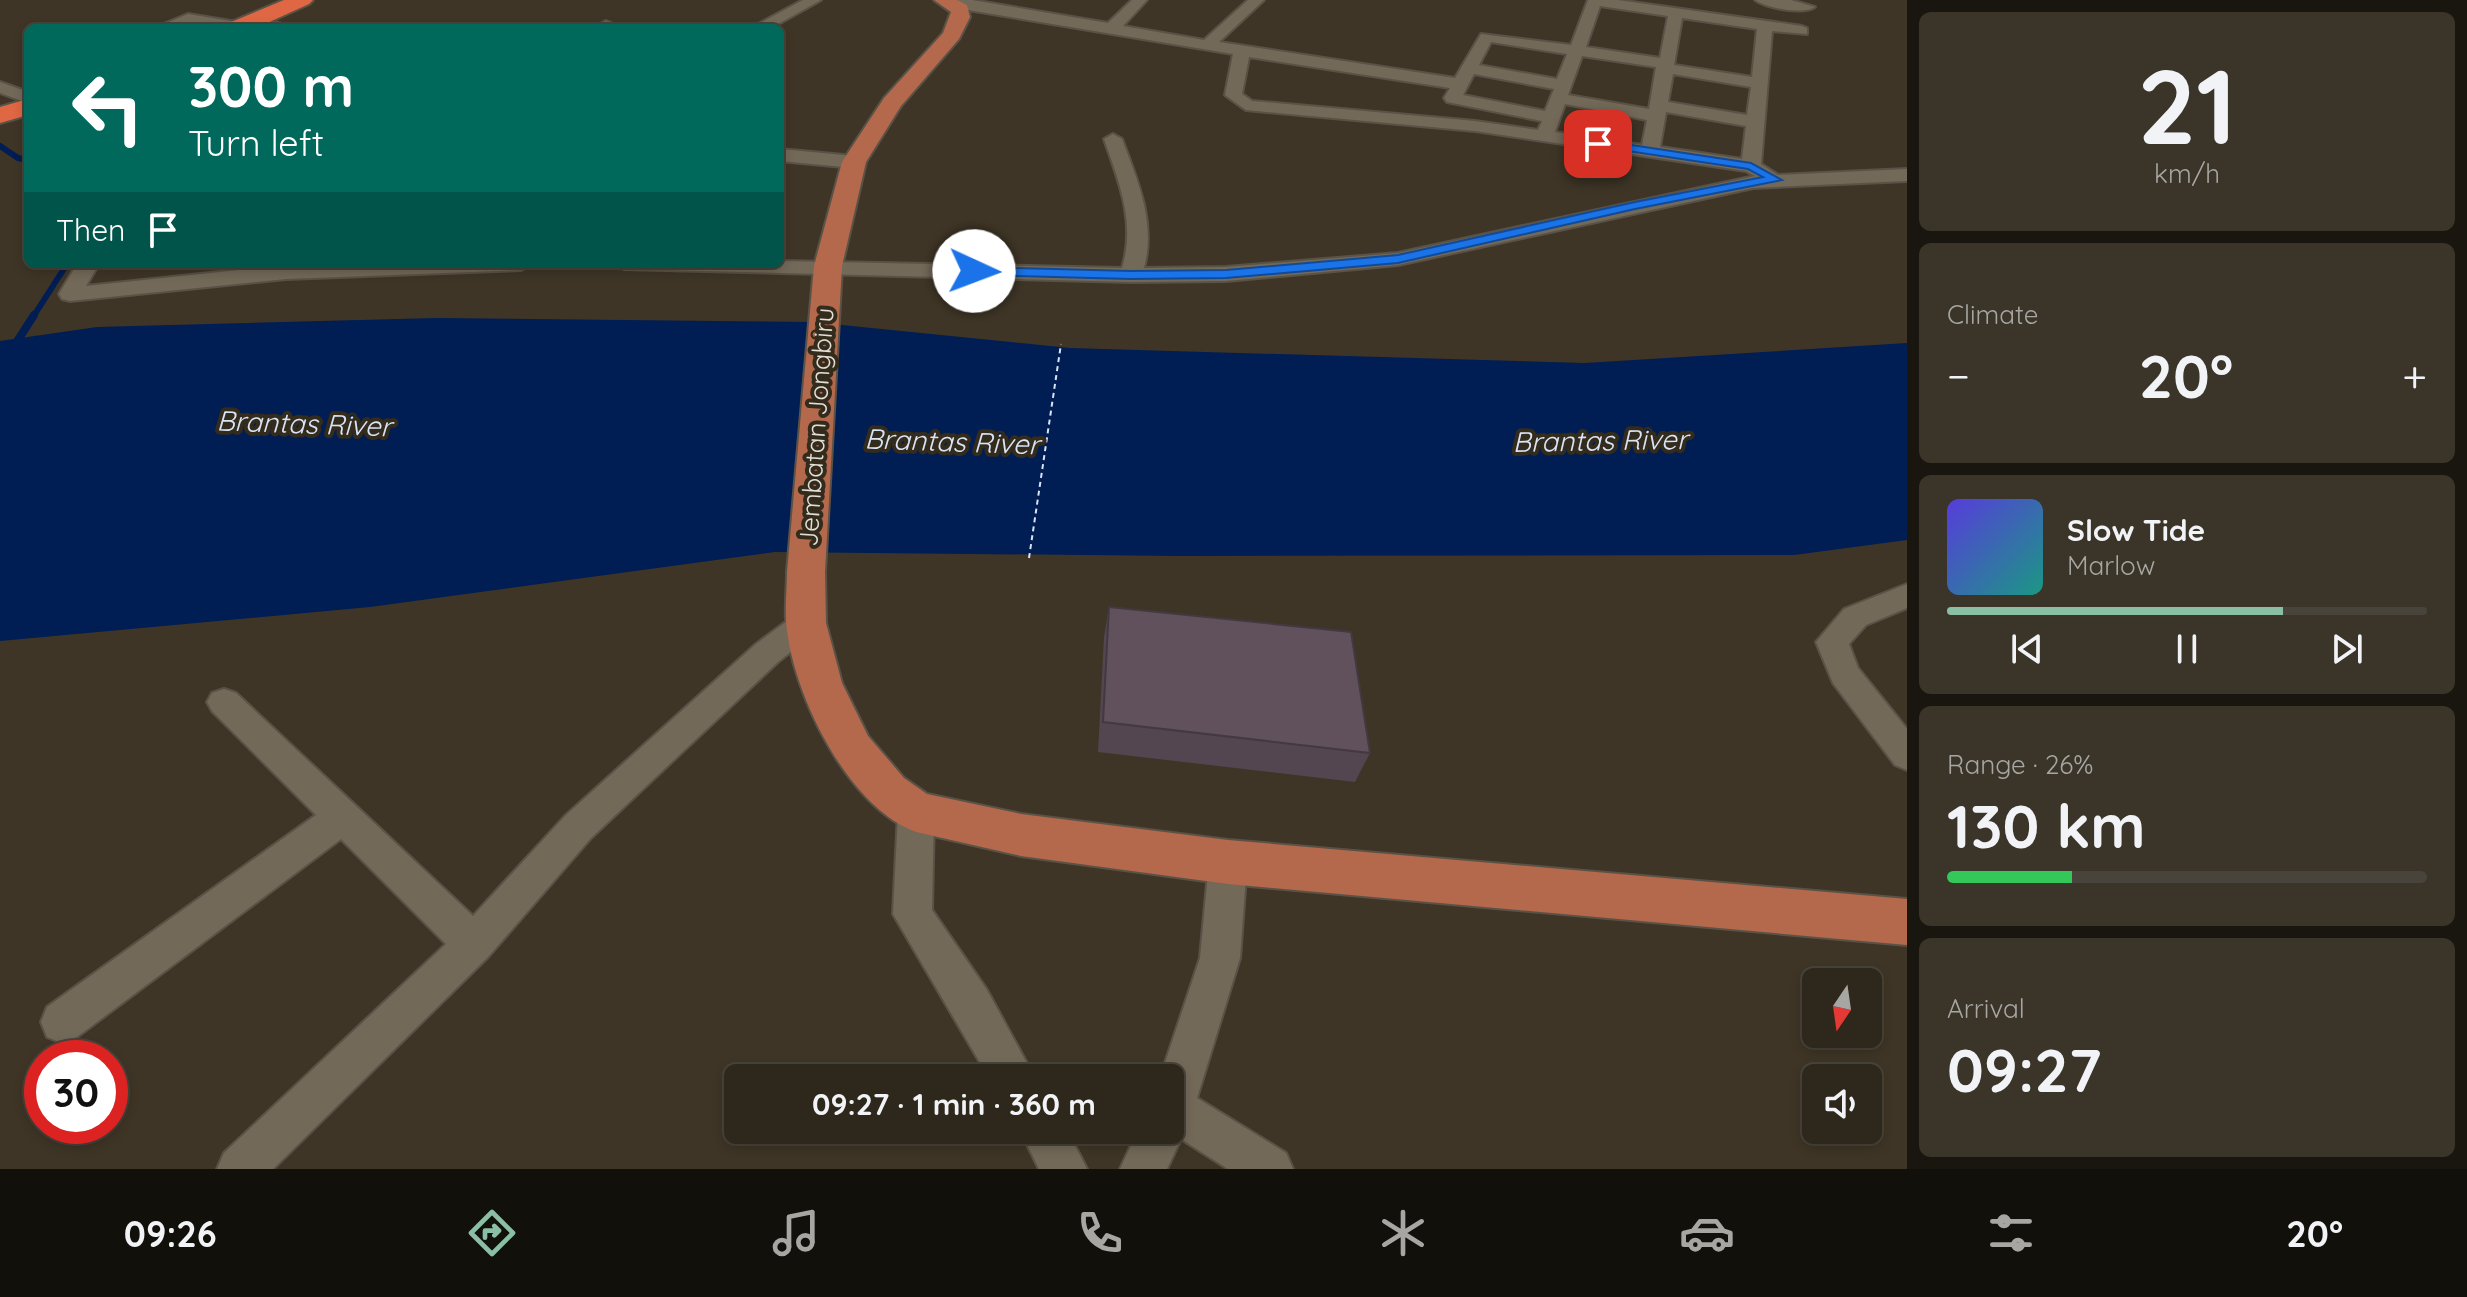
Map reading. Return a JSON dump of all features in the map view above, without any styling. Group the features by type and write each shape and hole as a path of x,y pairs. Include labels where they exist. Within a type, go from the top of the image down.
{"highway":[{"path":"247,24 302,0"},
{"path":"0,115 24,108"}],"main road":[{"path":"828,270 848,230 843,200 854,162 892,103 952,35 961,17 949,1"},
{"path":"828,270 816,238 827,217 843,200"},
{"name":"Jembatan Jongbiru","path":"828,270 806,572 806,623 821,683 852,749 888,792 916,812"},
{"path":"916,812 1021,835 1228,862 1907,922"}],"street":[{"path":"767,24 814,0"},
{"path":"1112,28 1140,0"},
{"path":"1207,45 1257,0"},
{"path":"1544,137 1595,0 1690,8 1765,26 1802,31"},
{"path":"1762,0 1808,7"},
{"path":"949,1 1459,84"},
{"path":"1650,151 1663,69 1690,8"},
{"path":"172,24 188,18 228,24"},
{"path":"1751,166 1765,26"},
{"path":"1550,117 1460,100 1453,96 1488,36 1574,55 1758,83"},
{"path":"1242,51 1233,95 1246,105 1475,126 1751,166 1777,180"},
{"path":"1470,68 1657,111 1755,122"},
{"path":"0,87 24,96"},
{"path":"1113,139 1138,211 1141,236 1131,275"},
{"path":"784,155 854,162"},
{"path":"763,268 1226,274 1398,259 1635,205 1753,182 1907,175"},
{"path":"86,268 70,294 291,268"},
{"path":"208,278 224,268"},
{"path":"1907,595 1855,617 1832,642 1844,674 1907,755"},
{"path":"240,1169 474,944 578,827 767,653 806,623"},
{"path":"224,702 474,944"},
{"path":"916,812 912,914 972,1005 1005,1064"},
{"path":"62,1022 342,817"},
{"path":"1184,1069 1220,958 1228,862"},
{"path":"1184,1126 1270,1169"},
{"path":"1050,1144 1064,1169"},
{"path":"1143,1169 1155,1144"}],"water":[{"name":"Brantas River","path":"436,318 812,322 1070,348 1585,363 1907,343 1907,540 1794,555 1181,556 775,552 370,607 0,641 0,341 97,327"}],"building":[{"path":"1109,607 1351,632 1370,753 1103,722"}],"waterway":[{"path":"0,146 24,159"},
{"path":"33,317 64,268"},
{"path":"0,368 34,315"}],"ferry route":[{"path":"1029,558 1061,344"}],"route":[{"path":"974,271 1226,274 1398,259 1635,205 1777,180 1751,166 1598,144"}]}
